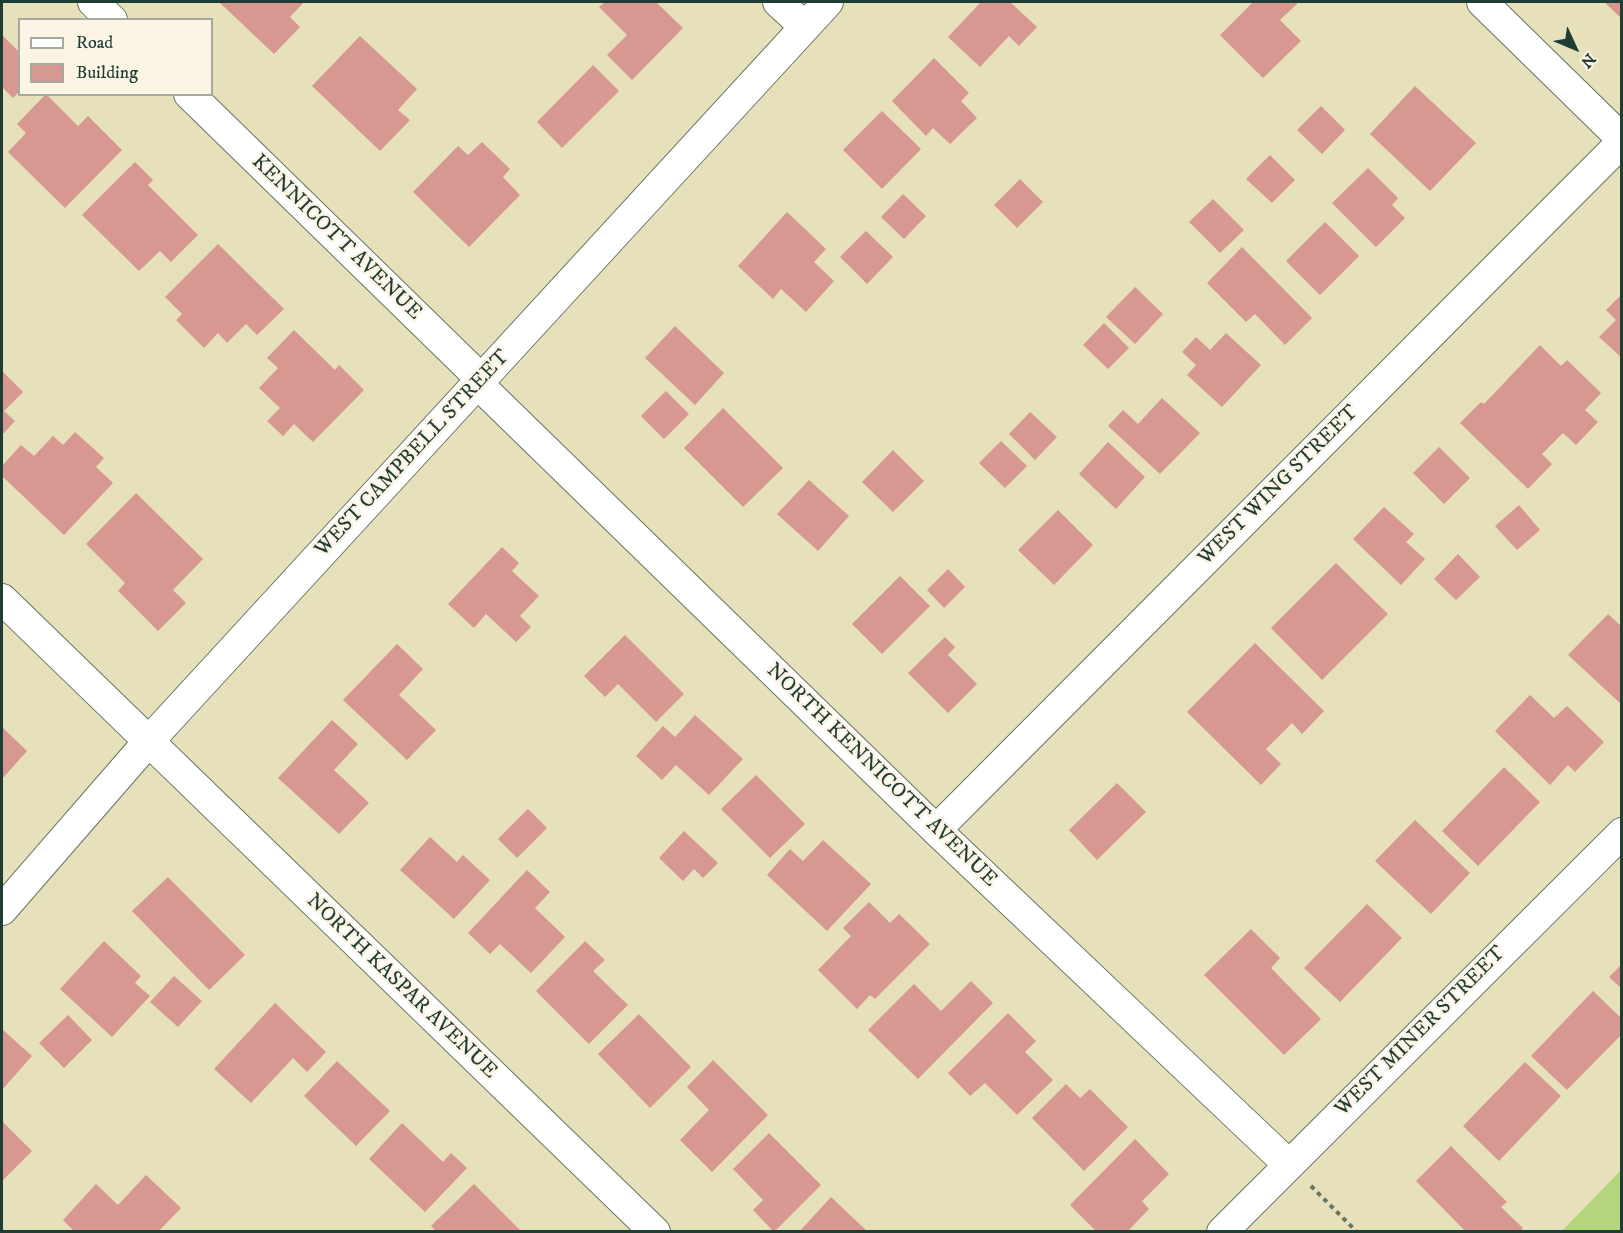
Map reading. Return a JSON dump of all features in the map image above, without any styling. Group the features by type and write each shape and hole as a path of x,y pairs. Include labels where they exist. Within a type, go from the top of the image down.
{"street":[{"path":"93,2 110,18"},
{"path":"778,2 805,27"},
{"name":"WEST CAMPBELL STREET","path":"2,910 148,742 828,2"},
{"path":"1482,2 1622,140"},
{"name":"KENNICOTT AVENUE","path":"191,96 478,376 478,384"},
{"name":"WEST WING STREET","path":"936,830 1622,140"},
{"name":"NORTH KENNICOTT AVENUE","path":"478,384 936,830 1288,1164"},
{"name":"NORTH KASPAR AVENUE","path":"2,599 655,1232"},
{"name":"WEST MINER STREET","path":"1221,1232 1622,832"}],"path":[{"path":"1288,1164 1357,1232"}],"green space":[{"path":"1621,1170 1621,1231 1562,1231"}],"building":[{"path":"219,2 304,2 290,17 300,27 274,54"},
{"path":"605,2 656,2 683,28 632,80 607,55 627,35 599,7"},
{"path":"981,2 1010,2 1037,27 1019,46 1009,36 980,67 948,37"},
{"path":"1253,2 1299,2 1280,20 1301,41 1263,78 1220,35"},
{"path":"1604,2 1622,2 1622,19"},
{"path":"2,35 18,51 18,93 13,98 2,87"},
{"path":"360,36 417,89 398,110 410,120 380,151 312,86"},
{"path":"934,58 969,93 961,101 977,118 950,144 933,128 926,136 892,101"},
{"path":"593,65 619,91 562,148 537,122"},
{"path":"1415,86 1476,143 1430,191 1370,134"},
{"path":"44,96 48,96 78,126 88,116 122,150 65,208 8,152 26,133 17,124"},
{"path":"1321,106 1345,130 1322,154 1297,130"},
{"path":"882,111 921,149 882,189 843,150"},
{"path":"482,142 510,169 503,177 520,195 469,247 413,192 458,146 468,155"},
{"path":"1270,155 1295,180 1272,203 1246,179"},
{"path":"135,162 153,180 148,185 198,235 171,262 160,251 139,271 82,215"},
{"path":"1368,168 1398,198 1392,205 1405,218 1376,247 1332,203"},
{"path":"1020,179 1043,202 1017,228 994,205"},
{"path":"903,194 926,216 904,239 881,217"},
{"path":"1213,199 1244,230 1220,253 1189,222"},
{"path":"787,212 826,249 814,262 834,281 806,312 781,289 773,299 738,266"},
{"path":"1325,222 1359,256 1320,295 1286,261"},
{"path":"866,231 893,257 867,284 840,257"},
{"path":"218,244 284,309 257,335 246,324 227,343 218,333 204,348 176,320 182,314 165,297"},
{"path":"1242,247 1312,318 1285,345 1255,314 1246,322 1207,283"},
{"path":"1135,287 1163,314 1135,344 1106,317"},
{"path":"1622,294 1622,358 1599,337 1616,320 1606,310"},
{"path":"1104,323 1129,348 1108,369 1083,345"},
{"path":"675,326 724,373 695,405 645,358"},
{"path":"294,330 335,370 339,365 364,390 313,442 294,424 283,436 267,421 280,408 259,388 278,368 267,358"},
{"path":"1226,333 1261,365 1222,407 1187,375 1196,365 1182,352 1196,337 1210,350"},
{"path":"1540,345 1561,366 1567,360 1601,393 1585,410 1598,422 1576,445 1563,433 1542,454 1552,464 1528,489 1460,423 1481,402 1484,404"},
{"path":"2,371 23,392 4,411 15,421 2,435"},
{"path":"666,391 689,414 664,439 641,416"},
{"path":"1162,398 1200,433 1160,474 1108,426 1123,410 1138,424"},
{"path":"723,408 783,468 743,507 684,448"},
{"path":"1030,412 1057,437 1035,460 1009,434"},
{"path":"75,432 104,458 96,467 113,483 64,535 2,476 2,466 21,445 34,456 53,436 63,445"},
{"path":"1001,441 1027,466 1005,488 979,463"},
{"path":"1108,442 1145,477 1116,509 1079,474"},
{"path":"1439,447 1470,478 1444,504 1413,473"},
{"path":"893,450 924,481 893,512 862,482"},
{"path":"809,480 849,516 818,551 777,514"},
{"path":"136,493 203,559 173,590 186,603 158,631 118,591 125,583 86,544"},
{"path":"1519,505 1540,530 1517,550 1495,526"},
{"path":"1384,507 1414,534 1406,542 1425,559 1401,585 1353,539"},
{"path":"1058,510 1093,545 1054,585 1018,550"},
{"path":"502,547 519,563 512,571 539,596 520,616 531,627 516,642 486,614 474,628 448,604"},
{"path":"1458,554 1480,577 1456,600 1434,579"},
{"path":"1336,563 1388,614 1322,680 1271,628"},
{"path":"948,569 965,587 944,608 927,590"},
{"path":"900,576 930,606 882,654 852,624"},
{"path":"1608,614 1622,627 1622,705 1568,655"},
{"path":"625,635 684,694 656,722 618,684 605,697 584,676"},
{"path":"945,637 955,647 948,655 977,684 948,713 908,673"},
{"path":"1255,643 1324,711 1302,734 1292,723 1266,749 1281,764 1261,785 1187,712"},
{"path":"397,644 423,669 399,695 436,730 407,760 343,700"},
{"path":"1530,695 1554,718 1567,706 1604,742 1575,772 1568,765 1550,785 1495,731"},
{"path":"695,715 743,759 709,795 676,765 662,780 636,756 663,726 675,737"},
{"path":"332,720 358,744 334,770 369,803 339,834 278,778"},
{"path":"2,727 27,751 2,779"},
{"path":"1504,767 1540,802 1478,866 1442,831"},
{"path":"756,775 805,824 770,858 721,809"},
{"path":"1117,783 1146,812 1097,860 1069,830"},
{"path":"528,809 547,828 517,858 498,839"},
{"path":"1415,820 1470,873 1431,914 1375,861"},
{"path":"684,831 718,863 703,878 694,869 683,881 659,858"},
{"path":"430,837 457,862 463,855 490,880 454,919 400,870"},
{"path":"823,840 871,884 827,931 767,875 790,849 803,861"},
{"path":"527,870 550,892 535,908 565,937 531,973 500,944 490,954 468,933"},
{"path":"168,877 245,955 209,990 132,911"},
{"path":"869,902 890,923 899,914 930,944 875,999 870,995 857,1009 818,970 851,936 843,928"},
{"path":"1367,904 1402,938 1340,1002 1304,968"},
{"path":"1251,929 1280,958 1271,968 1321,1019 1284,1055 1204,975"},
{"path":"104,941 141,976 135,983 150,996 112,1037 60,989"},
{"path":"585,941 605,960 593,971 628,1005 589,1044 536,991"},
{"path":"1622,964 1622,989 1609,977"},
{"path":"174,976 202,1001 178,1027 150,1002"},
{"path":"971,981 993,1003 918,1079 868,1030 914,984 941,1011"},
{"path":"1593,991 1622,1019 1622,1034 1567,1090 1531,1056"},
{"path":"275,1003 326,1052 307,1072 293,1058 251,1103 214,1069"},
{"path":"1008,1013 1036,1041 1025,1052 1053,1080 1017,1115 985,1083 970,1096 948,1073"},
{"path":"639,1014 691,1067 650,1108 598,1054"},
{"path":"68,1015 92,1040 64,1068 39,1043"},
{"path":"2,1029 32,1056 2,1090"},
{"path":"713,1060 768,1115 712,1172 680,1140 709,1110 687,1087"},
{"path":"337,1061 390,1111 356,1146 304,1096"},
{"path":"1525,1062 1561,1096 1499,1161 1463,1126"},
{"path":"1066,1084 1080,1098 1090,1089 1128,1127 1084,1171 1032,1118"},
{"path":"2,1121 32,1151 2,1181"},
{"path":"402,1123 443,1162 451,1153 467,1168 425,1212 369,1159"},
{"path":"769,1133 821,1185 774,1232 753,1210 763,1200 733,1169"},
{"path":"1135,1139 1169,1174 1142,1201 1149,1209 1127,1232 1097,1232 1070,1205"},
{"path":"1451,1146 1507,1202 1501,1207 1523,1228 1520,1232 1466,1232 1416,1181"},
{"path":"146,1175 181,1208 158,1232 75,1232 63,1220 96,1184 118,1205"},
{"path":"474,1184 522,1232 437,1232 431,1226"},
{"path":"831,1197 868,1232 799,1232"}]}
